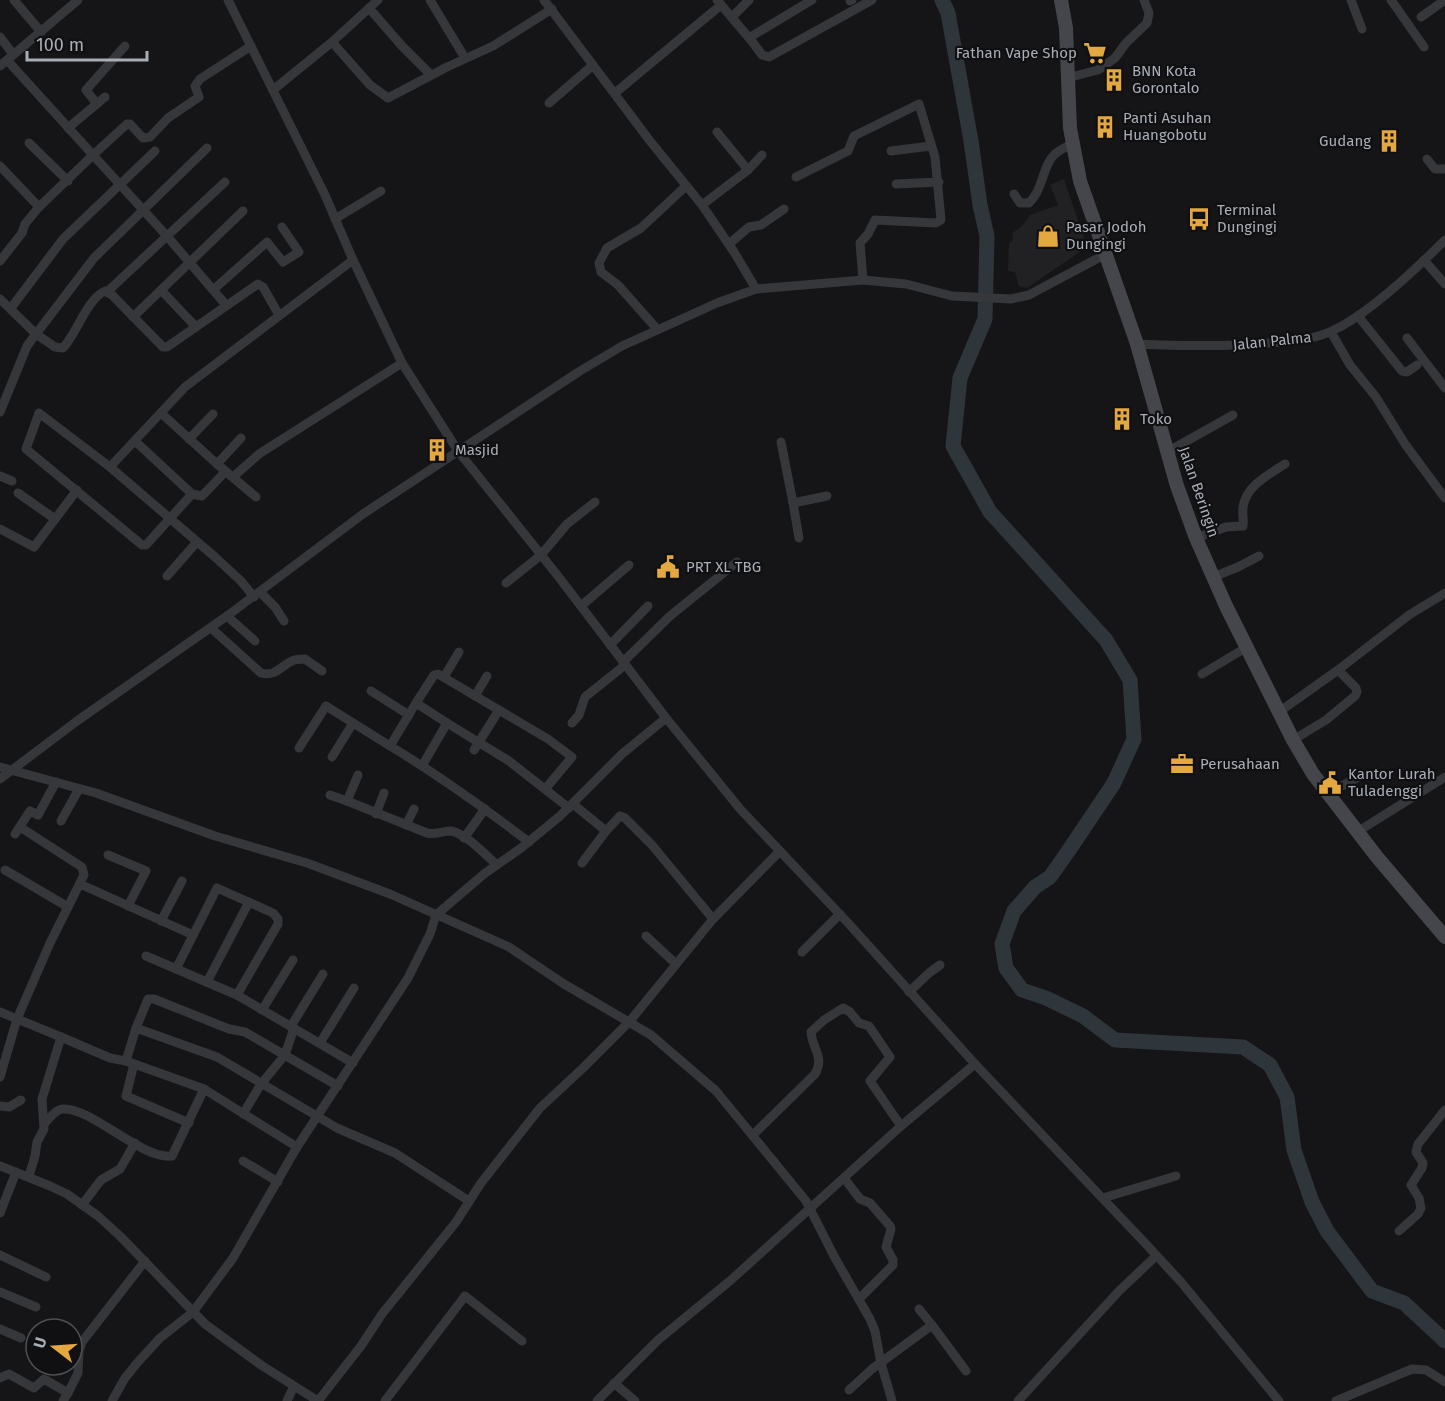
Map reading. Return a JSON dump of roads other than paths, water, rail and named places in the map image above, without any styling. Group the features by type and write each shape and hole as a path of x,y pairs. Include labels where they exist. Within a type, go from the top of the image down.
{"street":[{"path":"14,0 41,32"},
{"path":"7,60 78,0"},
{"path":"228,0 335,219 402,363 458,451 666,718 741,810 840,914 975,1064 1181,1282 1279,1401"},
{"path":"273,90 332,42 378,0"},
{"path":"430,0 465,58"},
{"path":"544,0 650,141 702,205 729,244 756,290"},
{"path":"732,17 749,0"},
{"path":"750,39 812,0"},
{"path":"851,0 857,9"},
{"path":"615,93 719,3 762,55 769,57 872,0"},
{"name":"Jalan Beringin","path":"1062,0 1066,28 1072,144 1080,181 1137,344 1167,452 1196,538 1293,740 1327,794 1445,937"},
{"path":"1067,78 1098,70 1115,58 1126,43 1147,24 1149,13 1144,0"},
{"path":"1351,0 1362,29"},
{"path":"1391,0 1424,47"},
{"path":"1421,17 1445,0"},
{"path":"369,8 431,75"},
{"path":"332,42 370,85 388,98 493,46 552,9"},
{"path":"0,37 7,60 144,210 226,305"},
{"path":"97,104 86,90 125,46"},
{"path":"0,261 39,207 127,124 130,124 145,139 150,137 168,118 199,97 195,86 200,79 251,46"},
{"path":"549,103 593,65"},
{"path":"68,128 105,97"},
{"path":"796,177 848,151 854,136 919,104 935,156 941,220 936,223 875,220 860,243 863,280"},
{"path":"717,132 748,170"},
{"path":"29,142 68,181"},
{"path":"1014,194 1020,203 1029,203 1038,192 1051,159 1072,144"},
{"path":"891,151 931,146"},
{"path":"0,412 27,346 94,258 207,148"},
{"path":"11,308 63,239 155,151"},
{"path":"702,205 748,170 762,155"},
{"path":"1427,159 1436,169 1445,169"},
{"path":"0,166 39,207"},
{"path":"0,299 36,334 55,347 63,348 99,293 108,291 225,182"},
{"path":"896,184 939,182"},
{"path":"657,329 618,285 601,272 599,263 606,248 641,228 686,186"},
{"path":"335,219 381,192"},
{"path":"729,244 749,227 761,225 783,209"},
{"path":"133,317 243,211"},
{"path":"213,290 267,242 283,262 299,252 282,227"},
{"name":"Jalan Palma","path":"1137,344 1239,346 1290,342 1331,332 1358,316 1445,240"},
{"path":"0,779 77,721 257,595 363,514 622,345 717,303 756,290 863,280 906,284 952,296 1011,298 1029,295 1104,255"},
{"path":"110,467 185,387 353,260"},
{"path":"1424,260 1445,284"},
{"path":"108,291 163,347 167,347 249,289 260,285 279,315"},
{"path":"160,290 196,327"},
{"path":"1358,316 1402,371 1407,372 1417,365"},
{"path":"1331,332 1350,365 1376,397 1405,444 1445,498"},
{"path":"1407,338 1445,388"},
{"path":"135,441 192,494 202,496 259,454 402,363"},
{"path":"192,494 170,519 146,545 142,545 26,449 39,413 110,467 170,519 197,542 257,595 275,607 284,621"},
{"path":"161,413 256,498"},
{"path":"189,439 213,414"},
{"path":"1167,452 1233,415"},
{"path":"217,464 241,438"},
{"path":"781,442 799,538"},
{"path":"1196,538 1226,527 1243,526 1242,508 1247,494 1285,464"},
{"path":"0,476 12,481"},
{"path":"1,532 34,547 77,490"},
{"path":"18,493 55,519"},
{"path":"793,503 827,496"},
{"path":"506,583 541,555 567,524 595,502"},
{"path":"167,576 197,542"},
{"path":"1213,577 1259,556"},
{"path":"572,723 579,715 585,697 624,664 670,616 737,562"},
{"path":"580,606 628,565"},
{"path":"1279,712 1409,615 1445,593"},
{"path":"610,645 648,606"},
{"path":"227,616 255,641"},
{"path":"211,628 261,673 269,675 281,670 294,660 305,659 322,671"},
{"path":"1202,674 1247,647"},
{"path":"444,676 459,652"},
{"path":"1293,740 1326,720 1355,696 1356,688 1338,670"},
{"path":"390,746 434,675 438,674 573,756 546,788"},
{"path":"475,696 487,676"},
{"path":"371,691 409,715"},
{"path":"417,703 477,746 595,820 606,831"},
{"path":"299,748 326,706 445,780 529,842"},
{"path":"477,746 499,710"},
{"path":"193,1312 408,978 430,934 436,915 484,873 529,842 566,803 666,718"},
{"path":"332,757 353,723"},
{"path":"422,766 447,723"},
{"path":"0,767 79,789 215,836 307,863 390,894 509,947 564,984 651,1035 716,1091 811,1209 875,1331 892,1401"},
{"path":"1327,794 1364,774"},
{"path":"347,801 358,775"},
{"path":"1357,832 1445,777"},
{"path":"0,1077 17,1019 84,875 82,867 17,831 30,811 38,815 56,782"},
{"path":"61,821 79,789"},
{"path":"376,814 384,793"},
{"path":"330,795 434,835 452,831 497,865"},
{"path":"406,825 414,809"},
{"path":"464,838 485,809"},
{"path":"582,863 620,816 625,818 652,845 713,919"},
{"path":"0,1166 29,1176 67,1194 82,1205 121,1237 205,1324 318,1401 361,1346 382,1314 456,1222 481,1183 540,1108 630,1021 713,919 780,851"},
{"path":"108,855 146,871 128,906"},
{"path":"5,870 68,907"},
{"path":"161,921 182,881"},
{"path":"80,884 193,935"},
{"path":"176,969 217,888 277,916 278,924 237,995"},
{"path":"207,982 249,902"},
{"path":"802,952 840,914"},
{"path":"646,936 676,964"},
{"path":"146,956 237,995 353,1063"},
{"path":"262,1010 294,962"},
{"path":"909,992 940,965"},
{"path":"243,1114 282,1054 292,1027 322,977"},
{"path":"320,1043 354,990"},
{"path":"189,1123 126,1096 136,1028 150,998 229,1029 245,1032 338,1086"},
{"path":"753,1135 815,1074 820,1060 811,1032 843,1008 859,1023 868,1026 890,1058 870,1081 901,1126"},
{"path":"0,1012 110,1058 130,1062 204,1089 297,1148"},
{"path":"136,1028 217,1057 356,1138 395,1153 469,1201"},
{"path":"29,1176 36,1152 36,1142 44,1129 42,1099 61,1037"},
{"path":"597,1401 658,1340 731,1280 901,1126 975,1064"},
{"path":"45,1123 56,1111 62,1109 81,1113 135,1143 164,1156 172,1156 204,1089"},
{"path":"0,1106 9,1107 21,1100"},
{"path":"1399,1231 1418,1214 1421,1208 1412,1185 1423,1163 1416,1152 1418,1144 1445,1110"},
{"path":"82,1205 101,1180 120,1168 135,1143"},
{"path":"114,1400 121,1384 138,1362 160,1338 193,1312 233,1258 297,1148"},
{"path":"243,1161 278,1182"},
{"path":"0,1213 16,1172"},
{"path":"1103,1198 1176,1176"},
{"path":"844,1178 860,1200 870,1203 891,1229 886,1247 893,1260 893,1265 859,1299"},
{"path":"0,1255 46,1277"},
{"path":"1018,1401 1119,1291 1156,1256"},
{"path":"0,1378 9,1374 34,1388 44,1379 66,1397 78,1373 79,1351 82,1342 145,1261"},
{"path":"0,1292 36,1307"},
{"path":"385,1401 465,1296 522,1341"},
{"path":"919,1309 966,1371"},
{"path":"849,1390 862,1377 932,1326"},
{"path":"0,1329 21,1338"},
{"path":"1336,1401 1412,1369 1426,1371 1445,1382"},
{"path":"614,1383 635,1401"},
{"path":"287,1401 294,1386"}],"waterway":[{"path":"942,0 948,13 987,236 985,319 960,378 953,446 990,512 1106,640 1130,680 1134,739 1114,783 1067,853 1050,877 1035,887 1014,911 1002,944 1006,968 1022,990 1046,998 1083,1016 1115,1040 1243,1047 1270,1065 1287,1097 1294,1150 1312,1202 1327,1231 1372,1291 1404,1303 1445,1341"}],"place":[{"name":"Fathan Vape Shop","path":"1095,53"},
{"name":"BNN Kota Gorontalo","path":"1114,80"},
{"name":"Panti Asuhan Huangobotu","path":"1105,127"},
{"name":"Gudang","path":"1389,141"},
{"name":"Terminal Dungingi","path":"1199,219"},
{"name":"Pasar Jodoh Dungingi","path":"1048,236"},
{"name":"Toko","path":"1122,419"},
{"name":"Masjid","path":"437,450"},
{"name":"PRT XL TBG","path":"668,567"},
{"name":"Perusahaan","path":"1182,764"},
{"name":"Kantor Lurah Tuladenggi","path":"1330,783"}]}
